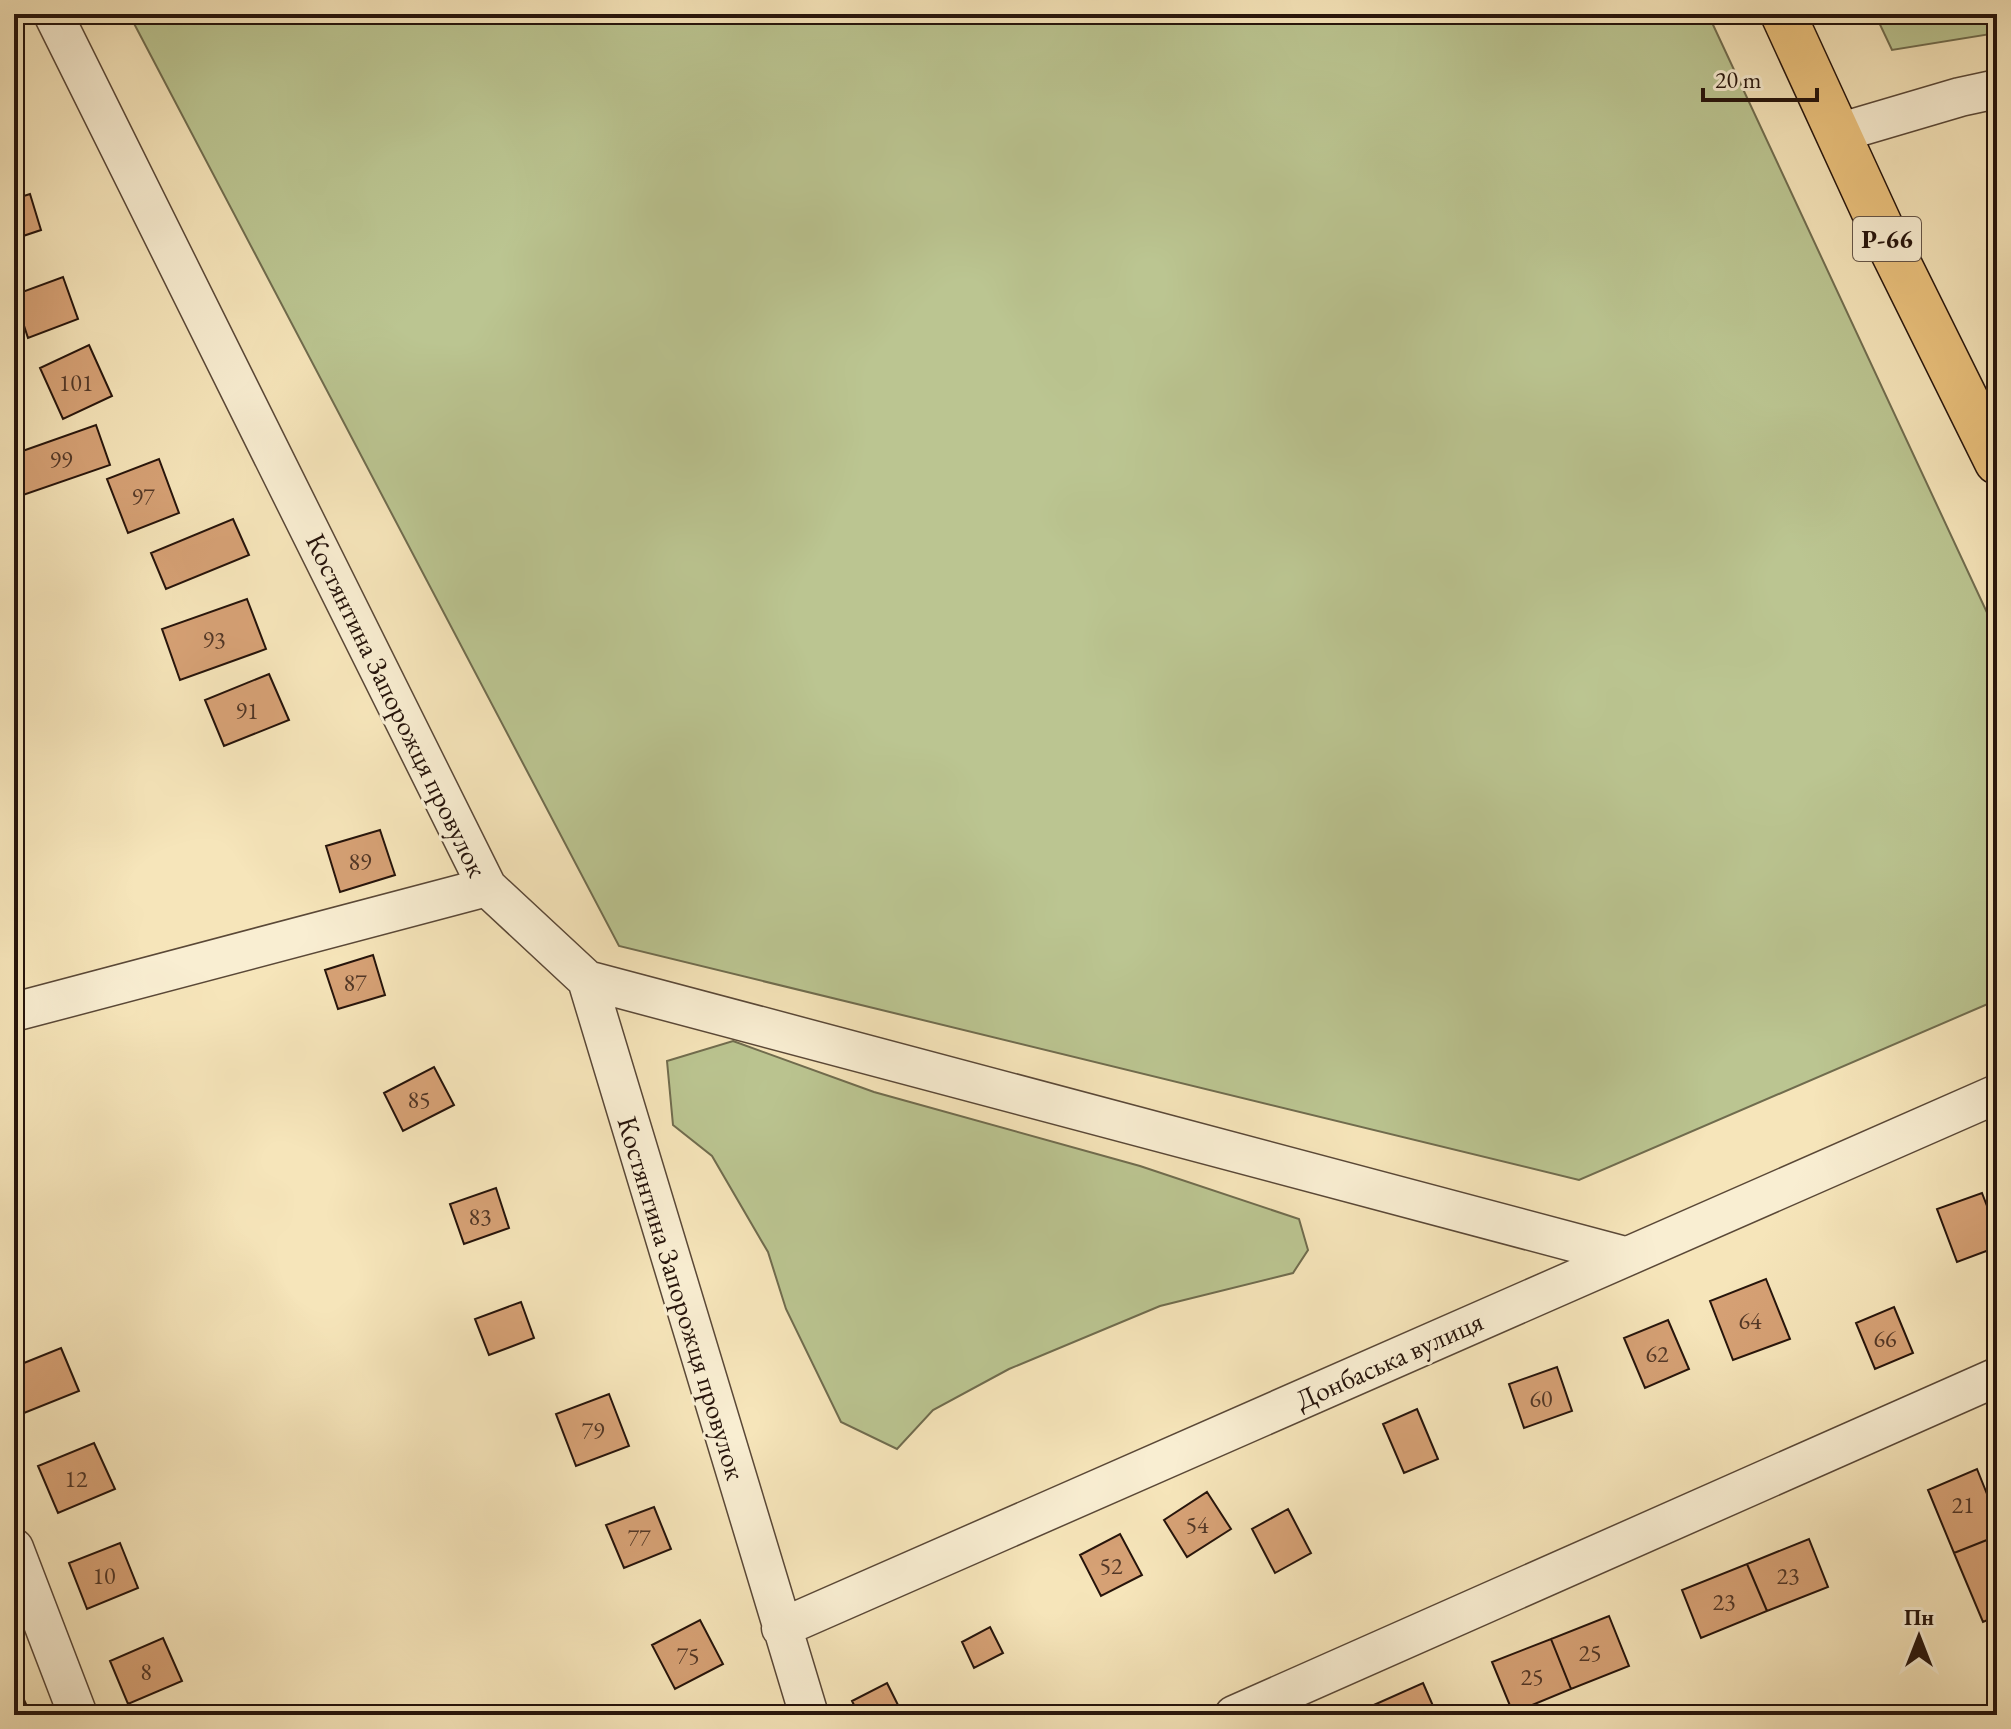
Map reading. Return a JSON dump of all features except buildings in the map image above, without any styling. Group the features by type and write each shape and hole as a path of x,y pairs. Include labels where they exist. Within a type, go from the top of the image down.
{"main road":[{"name":"Р-66","path":"1783,14 1964,399 1997,462"}],"street":[{"name":"Костянтина Запорожця провулок","path":"53,14 487,887 587,980 809,1715"},
{"path":"1838,133 1997,89"},
{"path":"14,1012 487,887"},
{"path":"587,980 1625,1256"},
{"name":"Донбаська вулиця","path":"781,1628 1997,1094"},
{"path":"1234,1715 1997,1377"},
{"path":"14,1548 78,1715"}],"green space":[{"path":"129,14 1708,14 1997,634 1997,1000 1579,1180 619,946"},
{"path":"1875,14 1997,14 1997,33 1892,50"},
{"path":"733,1041 874,1092 1140,1166 1299,1219 1308,1250 1293,1273 1160,1306 1009,1369 933,1410 897,1449 841,1422 786,1309 768,1252 712,1156 673,1125 667,1061"}]}
